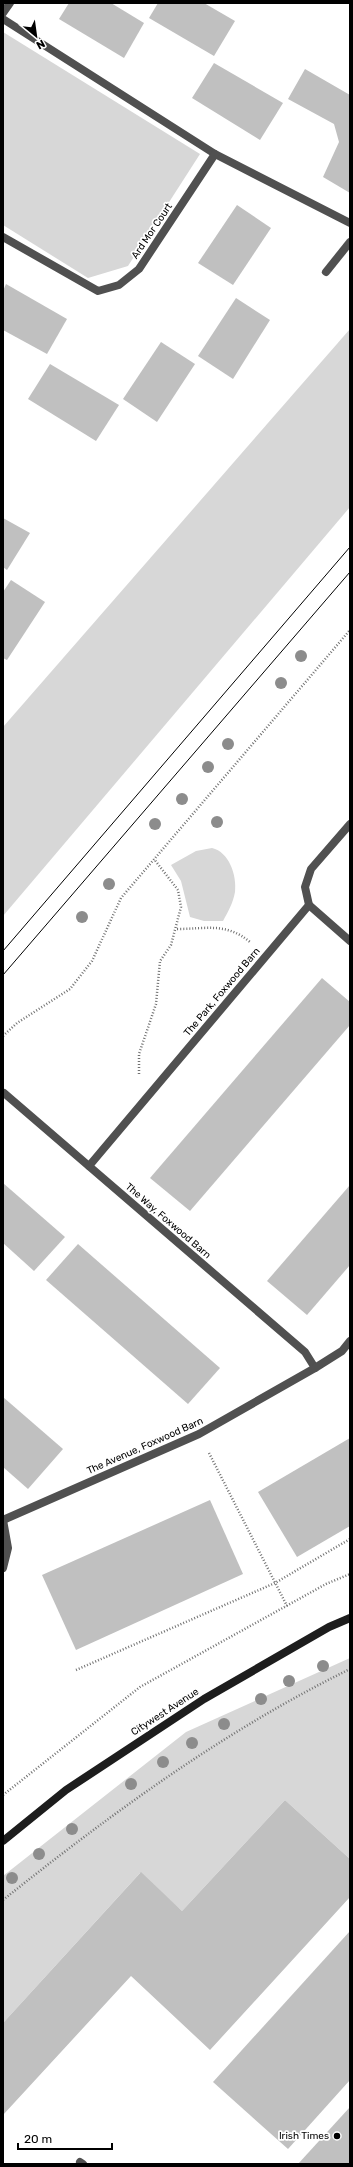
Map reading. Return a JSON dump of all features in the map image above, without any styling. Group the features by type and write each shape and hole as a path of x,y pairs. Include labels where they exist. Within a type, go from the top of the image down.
{"main road":[{"name":"Citywest Avenue","path":"3,1841 66,1790 204,1699 329,1627 350,1618"}],"street":[{"path":"3,13 10,3"},
{"path":"3,19 215,154 350,223"},
{"name":"Ard Mor Court","path":"3,237 98,291 119,285 139,269 215,154"},
{"path":"326,272 350,242"},
{"path":"350,824 311,868 305,887 309,905 350,940"},
{"name":"The Park, Foxwood Barn","path":"89,1166 309,905"},
{"name":"The Way, Foxwood Barn","path":"4,1093 305,1352 315,1368"},
{"name":"The Avenue, Foxwood Barn","path":"3,1520 199,1434 315,1368 342,1351 350,1342"},
{"path":"3,1520 8,1548 3,1568"}],"path":[{"path":"3,1036 17,1023 70,989 92,962 121,898 350,630"},
{"path":"149,1094 138,1081 139,1054 156,1004 160,961 171,945 177,929 181,907 178,890 154,859"},
{"path":"177,929 223,927 244,937 266,955"},
{"path":"199,1434 287,1606"},
{"path":"76,1670 275,1583 350,1539"},
{"path":"3,1795 140,1687 326,1584 350,1574"},
{"path":"3,1900 113,1814 190,1761 275,1708 350,1669"}],"shaded area":[{"path":"3,32 200,154 128,266 88,278 3,225"},
{"path":"350,329 350,507 3,916 3,727"},
{"path":"212,848 218,850 227,859 231,865 235,879 234,896 223,921 204,921 190,917 181,881 171,865 196,851"},
{"path":"350,1658 350,1859 285,1800 182,1911 140,1873 3,2023 3,1876 186,1732"}],"building":[{"path":"69,3 111,3 144,23 124,58 59,19"},
{"path":"158,3 204,3 235,21 214,56 149,18"},
{"path":"214,63 283,103 260,140 192,98"},
{"path":"305,69 350,95 350,193 323,177 339,142 334,124 288,99"},
{"path":"237,205 271,228 233,285 198,263"},
{"path":"6,284 67,319 47,354 3,330 3,291"},
{"path":"236,298 270,320 233,379 198,356"},
{"path":"161,342 195,364 157,422 123,399"},
{"path":"50,364 119,405 96,441 28,399"},
{"path":"3,518 30,533 7,570 3,567"},
{"path":"11,580 45,602 7,660 3,658 3,592"},
{"path":"322,978 350,1002 350,1025 190,1211 150,1178"},
{"path":"3,1183 65,1237 34,1271 3,1243"},
{"path":"350,1185 350,1265 307,1315 267,1281"},
{"path":"78,1244 220,1368 188,1404 46,1280"},
{"path":"3,1397 63,1449 28,1489 3,1467"},
{"path":"350,1438 350,1526 297,1557 258,1492"},
{"path":"210,1500 243,1574 76,1650 42,1575"},
{"path":"285,1800 350,1859 350,1897 210,2050 131,1976 3,2115 3,2023 141,1872 182,1911"},
{"path":"350,1931 350,2080 288,2149 213,2082"},
{"name":"Irish Times","path":"350,2107 350,2164 298,2164"}],"tram line":[{"path":"3,951 350,547"},
{"path":"3,975 350,572"}],"place":[{"name":"Irish Times","path":"337,2136"}]}
